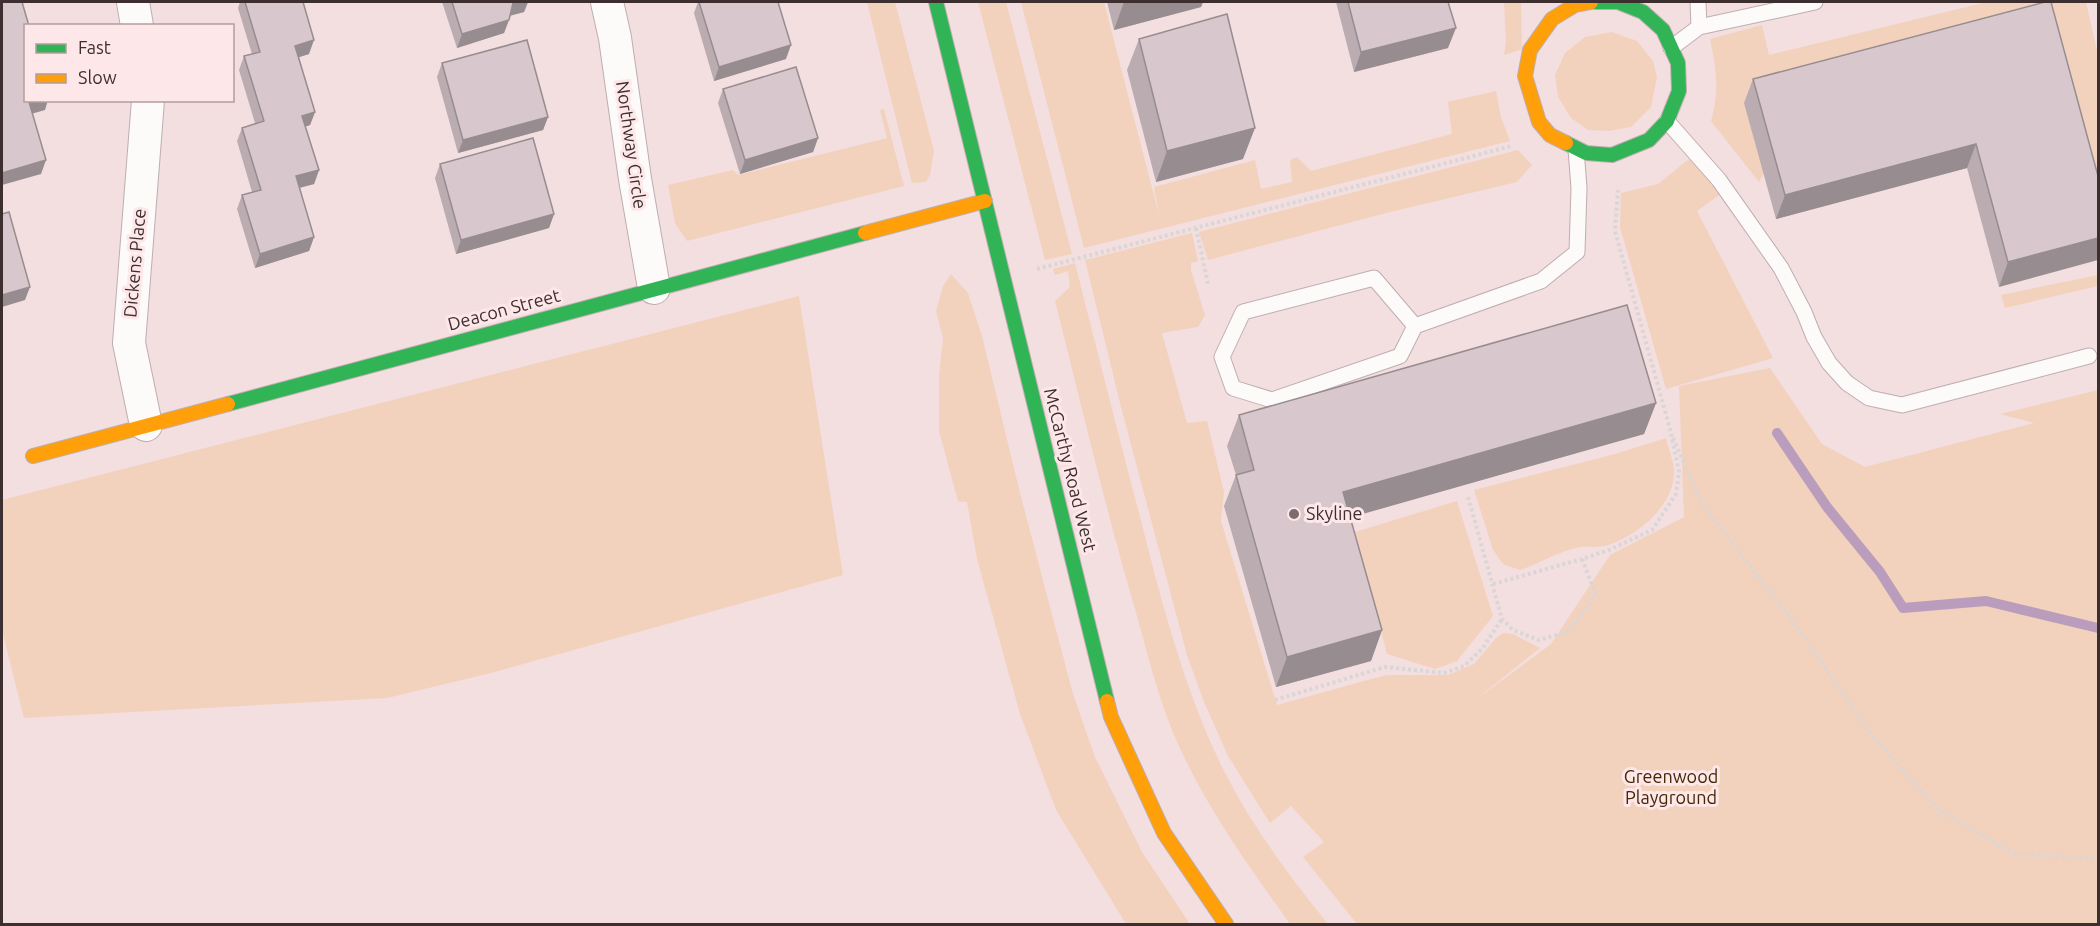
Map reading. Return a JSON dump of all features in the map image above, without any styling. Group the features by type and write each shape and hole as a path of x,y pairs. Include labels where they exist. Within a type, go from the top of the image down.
{"street":[{"path":"133,2 137,24"},
{"name":"Northway Circle","path":"607,2 615,38 635,179 654,288"},
{"name":"McCarthy Road West","path":"936,2 1112,717 1164,832 1226,924"},
{"path":"1591,2 1574,3 1552,19 1530,50 1525,76 1539,122 1550,135 1586,153 1612,155 1649,140 1667,120 1679,91 1678,63 1663,30 1643,12 1618,2 1596,2"},
{"name":"Dickens Place","path":"146,425 129,343 148,102"},
{"name":"Deacon Street","path":"33,456 985,201"}],"lane":[{"path":"1698,2 1699,27"},
{"path":"1671,48 1699,27 1815,2"},
{"path":"1667,120 1719,180 1781,268 1829,363 1847,383 1869,398 1902,405 2089,356"},
{"path":"1415,326 1374,278 1243,312 1222,357 1233,388 1272,400 1400,356 1415,326 1541,281 1577,252 1579,188 1576,149"}],"path":[{"path":"1005,278 1550,135"},
{"path":"1493,584 1609,550 1652,530 1676,494 1679,471 1670,429 1615,231 1618,190"},
{"path":"1196,228 1208,284"},
{"path":"1670,429 1701,502 1791,619 1873,737 1938,810 2015,854 2098,859"},
{"path":"1468,497 1502,619 1513,630 1539,640 1567,632 1596,595 1582,559"},
{"path":"1275,700 1385,667 1444,673 1464,666 1482,649 1502,619"}],"green space":[{"path":"867,2 895,2 934,151 930,175 926,182 912,183"},
{"path":"978,2 1006,2 1072,254 1045,260"},
{"path":"1021,2 1104,2 1159,215 1154,187 1255,160 1261,189 1292,182 1290,160 1297,157 1311,171 1452,134 1448,102 1496,91 1501,117 1510,141 1084,248"},
{"path":"1504,2 1521,2 1522,49 1504,55 1506,41"},
{"path":"1987,2 2086,2 2098,55 2098,206 2048,20 1766,170 1759,182 1711,121 1716,80 1710,39 1762,25 1769,55"},
{"path":"1612,32 1637,41 1653,61 1657,77 1651,107 1631,127 1609,131 1588,130 1571,118 1558,97 1555,75 1565,53 1585,37"},
{"path":"884,109 904,186 687,241 675,223 668,185 733,170 738,175 887,138 880,110"},
{"path":"1518,150 1532,165 1517,182 1386,213 1208,260 1199,232"},
{"path":"1689,159 1717,184 1722,193 1697,211 1773,358 1666,389 1620,227 1621,193 1658,184"},
{"name":"Greenwood Playground","path":"1192,233 1198,261 1191,263 1191,270 1205,315 1198,327 1162,333 1187,423 1207,421 1224,492 1221,521 1277,705 1386,675 1448,675 1474,664 1503,633 1513,634 1540,648 1474,701 1551,644 1610,555 1684,517 1679,386 1770,368 1822,444 1865,467 2034,423 2000,414 2098,390 2098,924 1357,924 1303,857 1324,842 1291,806 1270,823 1228,756 1204,702 1187,655 1121,407 1085,260"},
{"path":"1075,263 1156,579 1185,677 1197,709 1224,771 1259,831 1328,924 1290,924 1212,809 1198,785 1168,720 1093,455 1055,301 1070,287 1068,271 1055,275 1053,269"},
{"path":"951,274 968,293 982,336 1020,493 1073,694 1095,757 1142,852 1190,924 1126,924 1056,810 1020,714 977,559 967,502 958,501 939,431 939,376 943,338 936,311 943,286"},
{"path":"2098,275 2098,286 2005,308 2001,295"},
{"path":"799,296 843,575 491,673 387,698 24,718 2,630 2,500"},
{"path":"1666,438 1674,469 1669,494 1653,516 1632,534 1604,546 1569,550 1520,570 1503,564 1493,550 1474,490 1615,454"},
{"path":"1457,501 1493,616 1457,661 1435,669 1387,654 1355,532"}],"building":[{"path":"2,2 22,2 28,24 24,24 24,102 29,102 46,160 2,173"},
{"path":"245,2 303,2 314,40 295,46 315,112 302,116 319,170 296,176 314,237 260,254 242,195 261,190 242,128 264,121 244,56 260,52"},
{"path":"452,2 517,2 513,3 509,20 462,34"},
{"path":"699,2 778,2 791,45 719,67"},
{"path":"1348,2 1448,2 1456,28 1361,52"},
{"path":"2051,2 2098,176 2098,238 2008,262 1976,144 1785,195 1753,79"},
{"path":"1227,14 1255,128 1167,151 1139,39"},
{"path":"527,40 548,117 463,140 442,63"},
{"path":"796,67 818,138 745,160 723,89"},
{"path":"533,138 554,214 461,240 440,164"},
{"path":"9,212 30,287 2,295 2,214"},
{"name":"Skyline","path":"1627,305 1656,403 1343,492 1382,630 1287,657 1236,475 1254,470 1239,415"}],"waterway":[{"path":"1777,433 1827,507 1880,572 1903,608 1986,601 2098,628"}],"traffic: fast":[{"path":"936,2 1107,701"},
{"path":"1566,143 1586,153 1612,155 1649,140 1667,121 1679,91 1678,63 1663,30 1643,12 1618,2 1596,2"},
{"path":"228,404 865,233"}],"traffic: slow":[{"path":"1566,143 1550,135 1539,122 1525,76 1530,50 1552,19 1575,5 1591,2"},
{"path":"865,233 985,201"},
{"path":"33,456 228,404"},
{"path":"1107,701 1111,717 1164,833 1226,924"}],"place":[{"name":"Skyline","path":"1294,514"}]}
